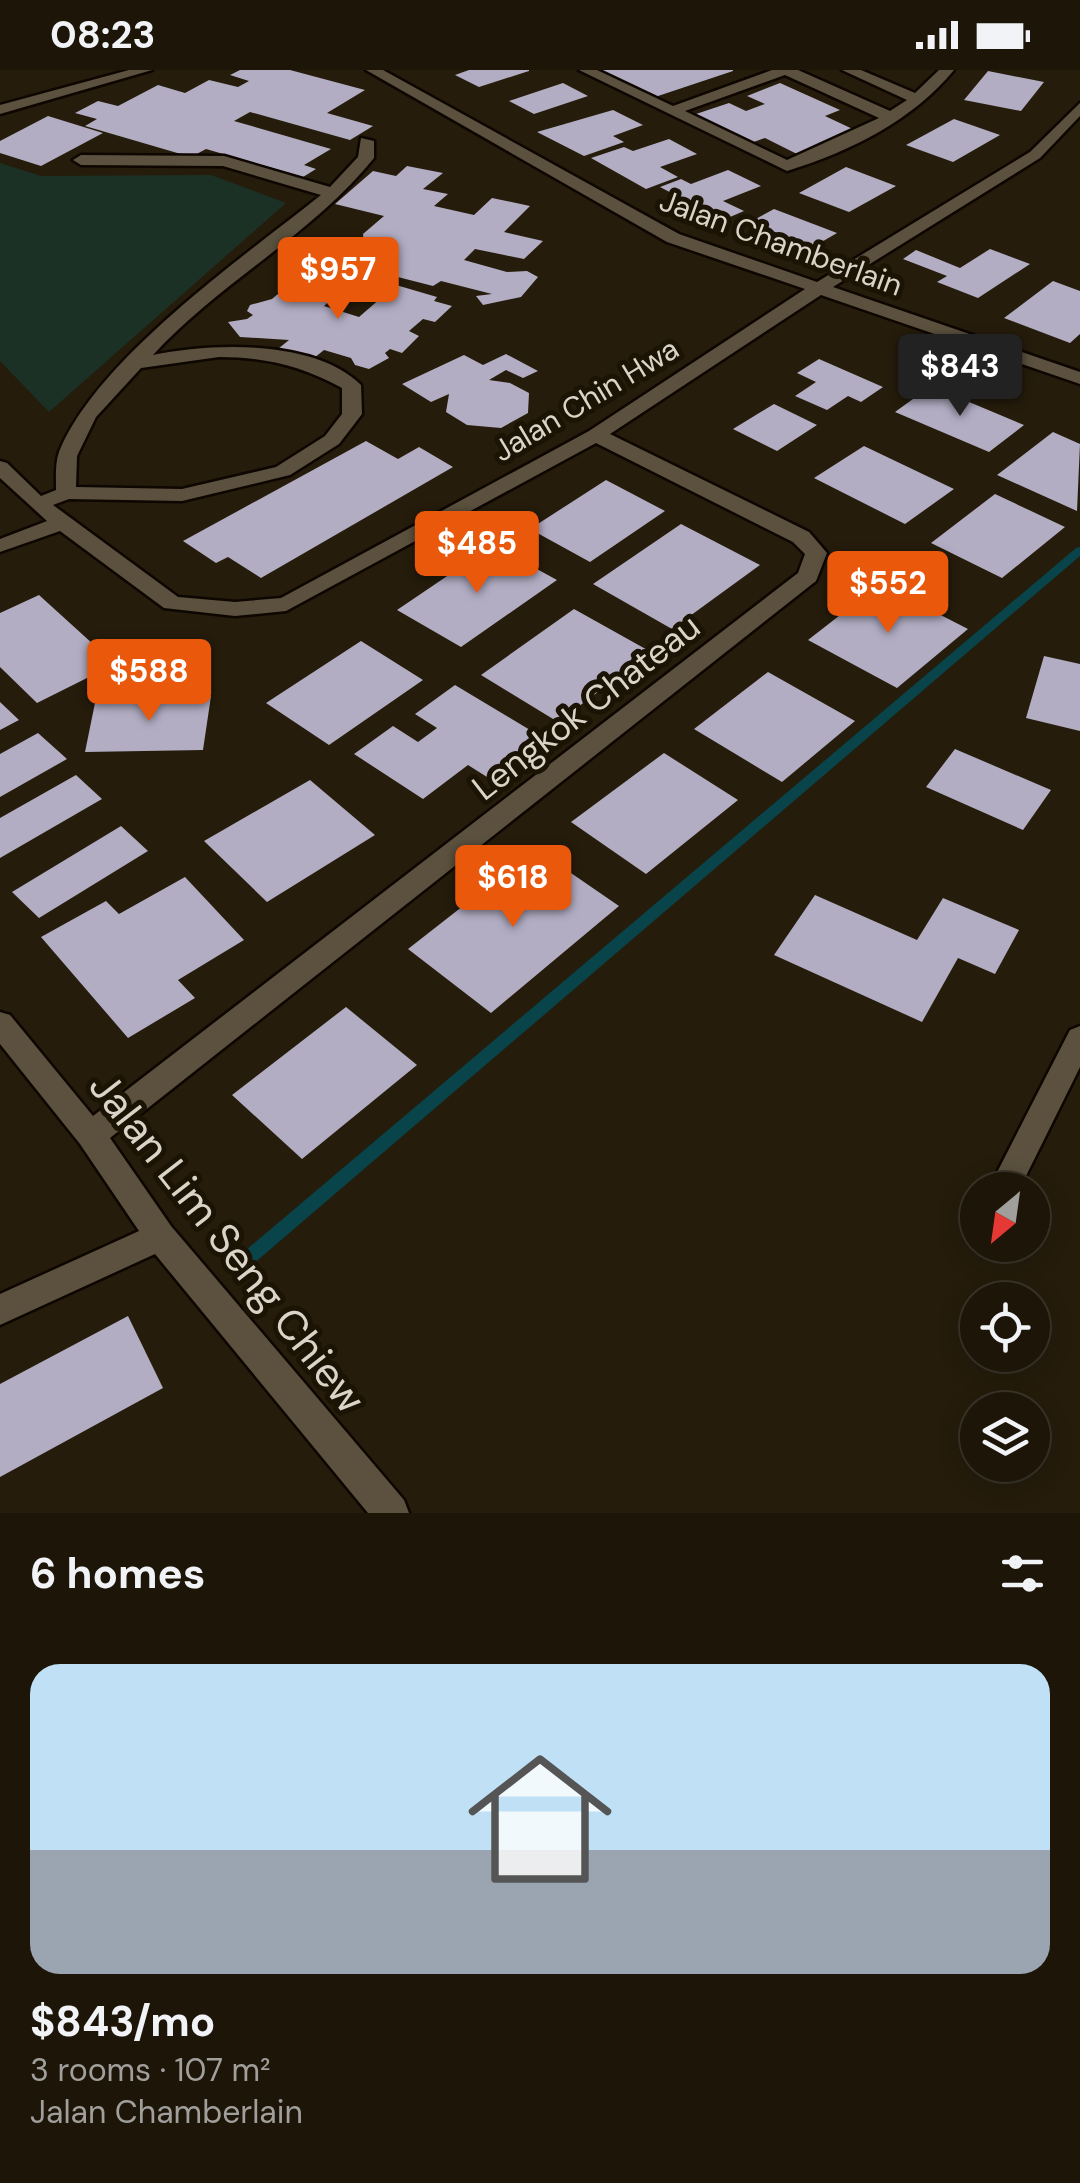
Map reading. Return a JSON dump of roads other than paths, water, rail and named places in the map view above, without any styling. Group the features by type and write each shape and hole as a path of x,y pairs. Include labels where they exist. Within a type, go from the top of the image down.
{"street":[{"path":"0,110 144,70"},
{"name":"Jalan Chamberlain","path":"373,70 673,238 1080,378"},
{"path":"586,70 787,166 894,120 920,100 947,70"},
{"path":"672,111 786,70 894,120"},
{"path":"849,70 920,100"},
{"name":"Jalan Chin Hwa","path":"0,467 38,504 172,603 236,610 286,604 596,435 818,289 1035,155 1080,107"},
{"path":"66,493 67,456 87,415 174,321 333,193 366,158 366,141"},
{"path":"81,160 224,162 333,193"},
{"path":"38,504 66,493 182,495 283,471 332,440 352,414 352,385 302,363 249,350 204,350 134,364"},
{"name":"Lengkok Chateau","path":"91,1135 808,576 816,553 801,536 596,435"},
{"path":"0,546 64,522"},
{"name":"Jalan Lim Seng Chiew","path":"0,1024 91,1135 160,1236 391,1513"},
{"path":"1013,1172 1080,1038"},
{"path":"0,1310 160,1236"}],"waterway":[{"path":"246,1260 1080,550"}]}
